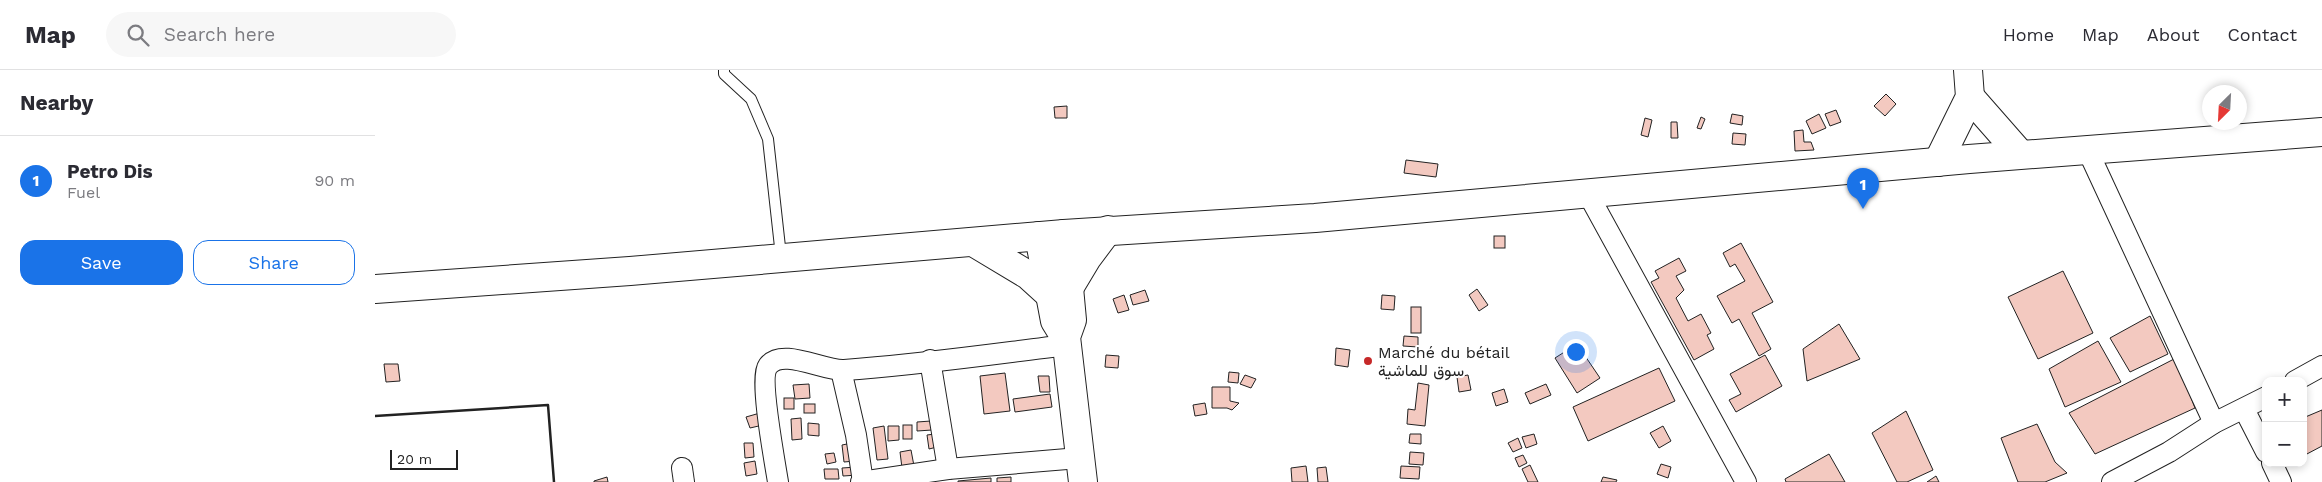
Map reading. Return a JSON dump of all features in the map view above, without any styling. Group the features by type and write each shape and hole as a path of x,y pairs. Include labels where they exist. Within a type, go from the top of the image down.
{"main road":[{"path":"1938,162 1970,97 1968,70"},
{"path":"1970,97 2020,154"},
{"path":"375,290 631,271 1108,230 1315,218 2020,154 2322,132"},
{"path":"1059,292 1108,230"},
{"path":"1051,235 1059,292 1072,320 1067,341 1081,470"},
{"path":"973,242 1059,292"}],"street":[{"path":"2087,149 2214,423"},
{"path":"1587,194 1746,482"},
{"path":"778,482 765,389 766,368 773,360 785,358 841,370 1067,341"},
{"path":"930,360 948,469"},
{"path":"2302,377 2322,366"},
{"path":"841,370 856,435 862,482 948,469 1081,470"},
{"path":"2111,482 2169,452 2214,423 2262,399"},
{"path":"2244,409 2262,444"},
{"path":"2274,467 2281,482"}],"lane":[{"path":"725,70 724,74 751,100 768,139 782,257"}],"building":[{"path":"1886,94 1896,104 1885,116 1874,106"},
{"path":"1067,106 1067,118 1055,118 1054,107"},
{"path":"1836,110 1841,122 1830,126 1825,114"},
{"path":"1732,114 1743,116 1742,125 1730,123"},
{"path":"1819,114 1826,128 1812,134 1806,121"},
{"path":"1701,117 1705,119 1701,129 1697,128"},
{"path":"1645,118 1652,120 1648,137 1641,135"},
{"path":"1671,122 1677,122 1678,138 1671,138"},
{"path":"1803,130 1804,142 1811,142 1814,150 1795,151 1794,131"},
{"path":"1733,133 1746,134 1745,145 1732,144"},
{"path":"1406,160 1438,164 1436,177 1404,173"},
{"path":"1494,236 1505,236 1505,248 1494,248"},
{"path":"1741,243 1773,302 1752,313 1771,349 1759,356 1739,319 1732,323 1717,296 1745,281 1735,264 1730,267 1723,253"},
{"path":"1679,258 1686,271 1676,276 1684,290 1676,298 1688,321 1701,314 1711,333 1707,335 1714,349 1694,360 1651,282 1659,278 1655,271"},
{"path":"2063,271 2093,333 2038,359 2008,297"},
{"path":"1477,289 1488,305 1479,311 1469,295"},
{"path":"1145,290 1149,301 1133,305 1130,295"},
{"path":"1124,295 1129,310 1118,313 1113,299"},
{"path":"1382,295 1395,296 1394,310 1381,309"},
{"path":"1411,307 1421,307 1421,333 1411,333"},
{"path":"2150,316 2168,354 2130,372 2110,338"},
{"path":"1839,324 1860,359 1807,381 1803,349"},
{"path":"1404,336 1418,337 1418,347 1403,346"},
{"path":"2098,341 2121,382 2065,407 2049,369"},
{"path":"1577,344 1600,378 1577,393 1555,358"},
{"path":"1336,348 1350,350 1348,367 1335,365"},
{"path":"1106,355 1119,356 1118,368 1105,367"},
{"path":"1765,355 1782,386 1736,412 1729,400 1741,394 1730,374"},
{"path":"2176,358 2195,408 2095,454 2069,413"},
{"path":"384,364 398,364 400,381 386,382"},
{"path":"1659,368 1675,401 1588,441 1573,407"},
{"path":"1229,372 1239,373 1238,383 1228,382"},
{"path":"1005,373 1010,411 984,414 980,376"},
{"path":"1245,375 1256,379 1251,388 1240,384"},
{"path":"1468,375 1471,390 1459,392 1457,377"},
{"path":"1038,376 1049,376 1050,392 1040,392"},
{"path":"1418,383 1429,385 1425,426 1407,424 1408,409 1415,410"},
{"path":"809,384 810,398 795,399 793,385"},
{"path":"1546,384 1551,395 1530,404 1525,393"},
{"path":"1212,387 1230,387 1230,401 1239,403 1232,410 1212,408"},
{"path":"1504,389 1508,402 1496,406 1492,393"},
{"path":"1050,394 1052,407 1015,412 1013,399"},
{"path":"784,398 794,398 794,409 784,409"},
{"path":"1205,403 1207,414 1195,416 1193,405"},
{"path":"804,404 815,404 815,413 804,413"},
{"path":"2322,410 2322,446 2307,454 2307,422 2307,416"},
{"path":"1906,411 1933,470 1907,482 1897,482 1872,433"},
{"path":"760,413 763,425 750,428 746,417"},
{"path":"801,418 802,439 792,440 791,419"},
{"path":"931,421 932,430 917,431 917,422"},
{"path":"808,423 819,424 819,436 808,435"},
{"path":"2037,424 2055,462 2067,473 2045,482 2018,482 2001,438"},
{"path":"903,425 912,425 912,439 903,439"},
{"path":"884,426 888,459 877,460 873,428"},
{"path":"888,426 899,426 899,440 888,441"},
{"path":"1663,426 1671,441 1659,448 1650,433"},
{"path":"935,434 937,447 929,449 927,435"},
{"path":"1410,434 1421,434 1421,444 1409,443"},
{"path":"1534,434 1537,444 1526,448 1522,437"},
{"path":"1518,438 1522,448 1513,452 1508,443"},
{"path":"744,443 753,443 754,457 745,458"},
{"path":"852,443 855,461 844,462 842,445"},
{"path":"911,450 914,466 902,468 900,452"},
{"path":"1410,452 1424,453 1423,465 1409,464"},
{"path":"834,453 836,462 827,464 825,454"},
{"path":"1829,454 1845,482 1786,482 1785,479"},
{"path":"1523,455 1527,463 1519,467 1515,458"},
{"path":"755,461 757,474 746,476 744,463"},
{"path":"1661,464 1671,467 1668,478 1657,474"},
{"path":"1530,465 1538,482 1528,482 1522,469"},
{"path":"1306,466 1308,482 1292,482 1291,468"},
{"path":"1401,466 1420,467 1419,479 1400,478"},
{"path":"857,467 858,475 843,476 842,468"},
{"path":"1326,467 1328,482 1318,482 1317,468"},
{"path":"824,469 838,469 839,479 825,479"},
{"path":"1936,476 1939,482 1927,482"},
{"path":"607,477 608,482 594,482 594,481"},
{"path":"1011,477 1011,482 997,482 997,478"},
{"path":"1603,477 1617,480 1616,482 1601,482"},
{"path":"991,478 991,482 958,482 958,481"}],"wall":[{"path":"375,416 548,405 554,482"}],"place":[{"name":"Petro Dis","path":"1863,209"},
{"name":"Marché du bétail سوق للماشية","path":"1368,361"}]}
